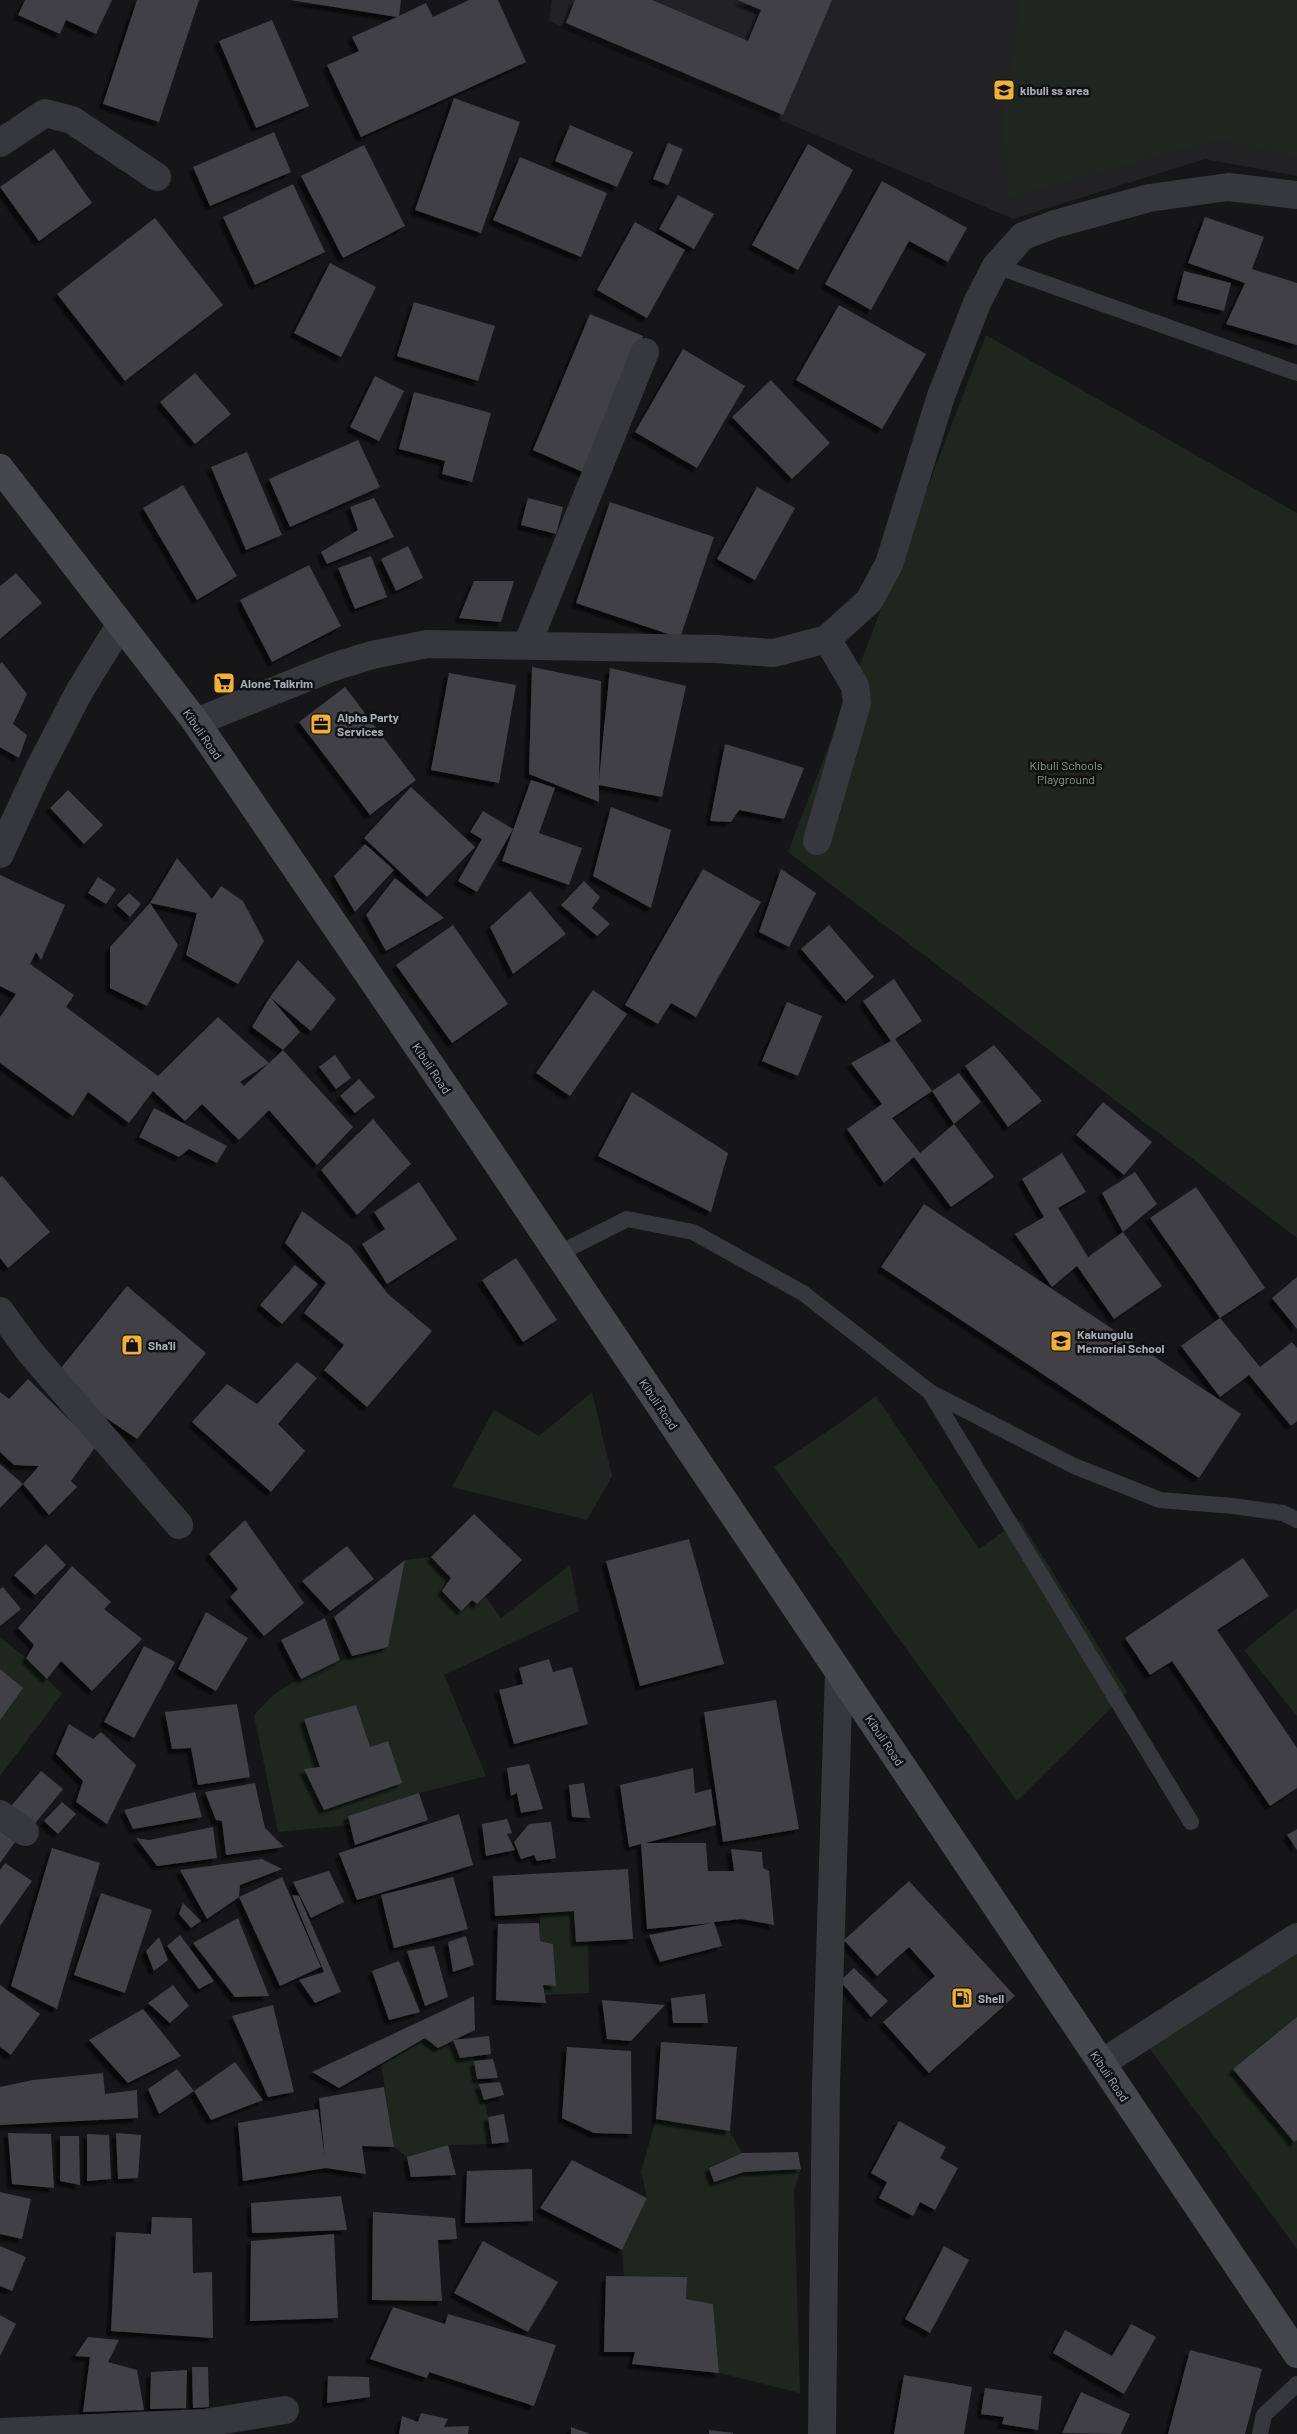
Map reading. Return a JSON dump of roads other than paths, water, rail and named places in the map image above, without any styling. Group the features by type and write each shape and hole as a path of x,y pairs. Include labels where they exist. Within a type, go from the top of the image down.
{"street":[{"path":"0,143 45,113 72,120 157,177"},
{"path":"196,722 333,667 372,655 427,644 716,649 774,652 827,639 869,601 889,564 941,396 977,303 996,266 1023,236 1055,224 1149,198 1228,187 1297,196"},
{"path":"527,645 645,352"},
{"name":"Kibuli Road","path":"0,468 196,722 558,1254 1297,2354"},
{"path":"0,854 38,771 79,692 120,624"},
{"path":"817,841 857,703 855,686 827,639"},
{"path":"0,1311 30,1352 179,1524"},
{"path":"822,2434 826,2085 839,1672"},
{"path":"0,1814 25,1832"},
{"path":"1102,2063 1297,1937"},
{"path":"0,2432 205,2423 284,2410"}],"lane":[{"path":"996,266 1297,373"},
{"path":"558,1254 628,1219 693,1232 803,1293 930,1392 1074,1466 1160,1500 1234,1506 1283,1513 1297,1520"},
{"path":"930,1392 1191,1822"},
{"path":"1260,2434 1264,2415 1297,2384"}],"place":[{"name":"kibuli ss area","path":"1004,90"},
{"name":"Alone Talkrim","path":"224,683"},
{"name":"Alpha Party Services","path":"321,724"},
{"name":"Kakungulu Memorial School","path":"1061,1341"},
{"name":"Sha'li","path":"132,1345"},
{"name":"Shell","path":"962,1998"}],"park label":[{"name":"Kibuli Schools Playground","path":"1066,772"}]}
